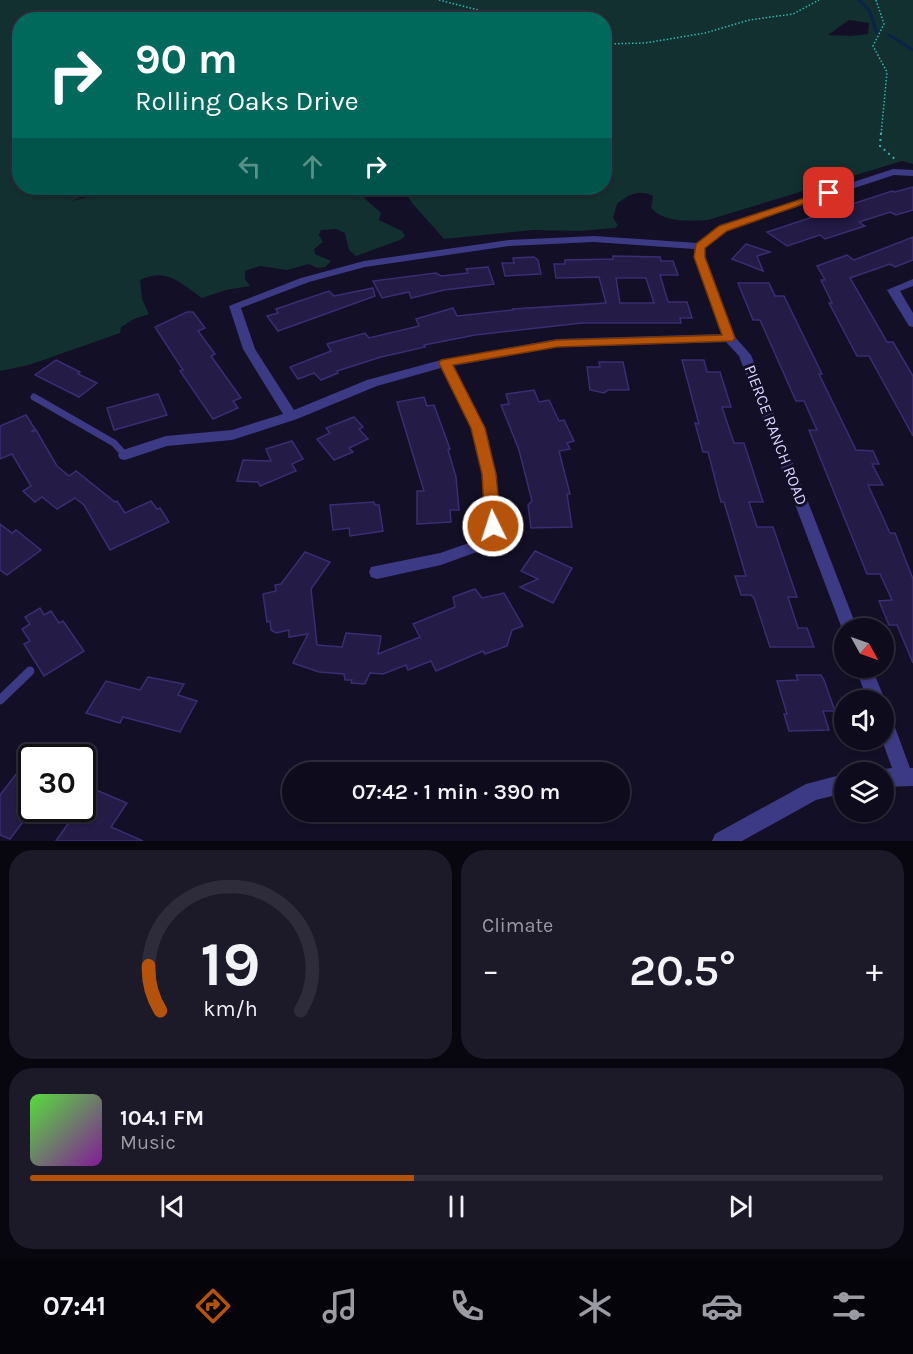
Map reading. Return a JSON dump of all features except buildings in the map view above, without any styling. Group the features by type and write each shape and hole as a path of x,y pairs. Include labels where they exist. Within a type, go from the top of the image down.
{"street":[{"path":"292,416 282,404 249,349 236,306 304,280 364,264 498,244 594,239 699,246 723,228 893,172 911,172"},
{"name":"PIERCE RANCH ROAD","path":"699,246 699,257 729,338 745,355 845,618"},
{"path":"913,282 892,290 913,323"},
{"path":"125,455 166,441 232,435 292,416 372,383 445,363 557,344 729,338"},
{"path":"377,572 441,559 480,545 493,526 489,474 478,428 445,363"},
{"path":"894,744 908,777"},
{"path":"722,841 813,791 834,786"}],"lane":[{"path":"34,397 114,443 125,455"},
{"path":"0,700 30,671"}],"path":[{"path":"439,0 481,12"},
{"path":"612,44 645,43 705,33 749,20 793,14 819,0"},
{"path":"876,0 884,24 873,46 887,72 880,146 911,172"}],"green space":[{"path":"0,0 913,0 913,164 902,161 708,220 670,219 651,208 653,196 639,193 630,195 617,204 613,218 618,225 615,228 579,231 533,230 444,239 407,195 612,195 612,12 12,12 12,195 89,195 72,201 95,195 361,195 381,213 379,220 402,231 405,236 400,240 356,256 349,250 345,233 336,229 321,230 319,235 323,242 314,249 315,254 331,261 325,267 317,268 309,264 287,270 260,266 245,271 245,279 250,286 226,290 202,298 173,278 150,276 140,280 142,299 149,314 121,327 120,333 29,365 0,371","holes":["849,20 869,23 868,34 851,36 828,35"]}],"waterway":[{"path":"859,0 869,10 877,33"},
{"path":"889,35 913,50"}],"route":[{"path":"493,526 489,474 478,428 445,363 557,344 729,338 699,257 699,246 723,228 829,193"}]}
